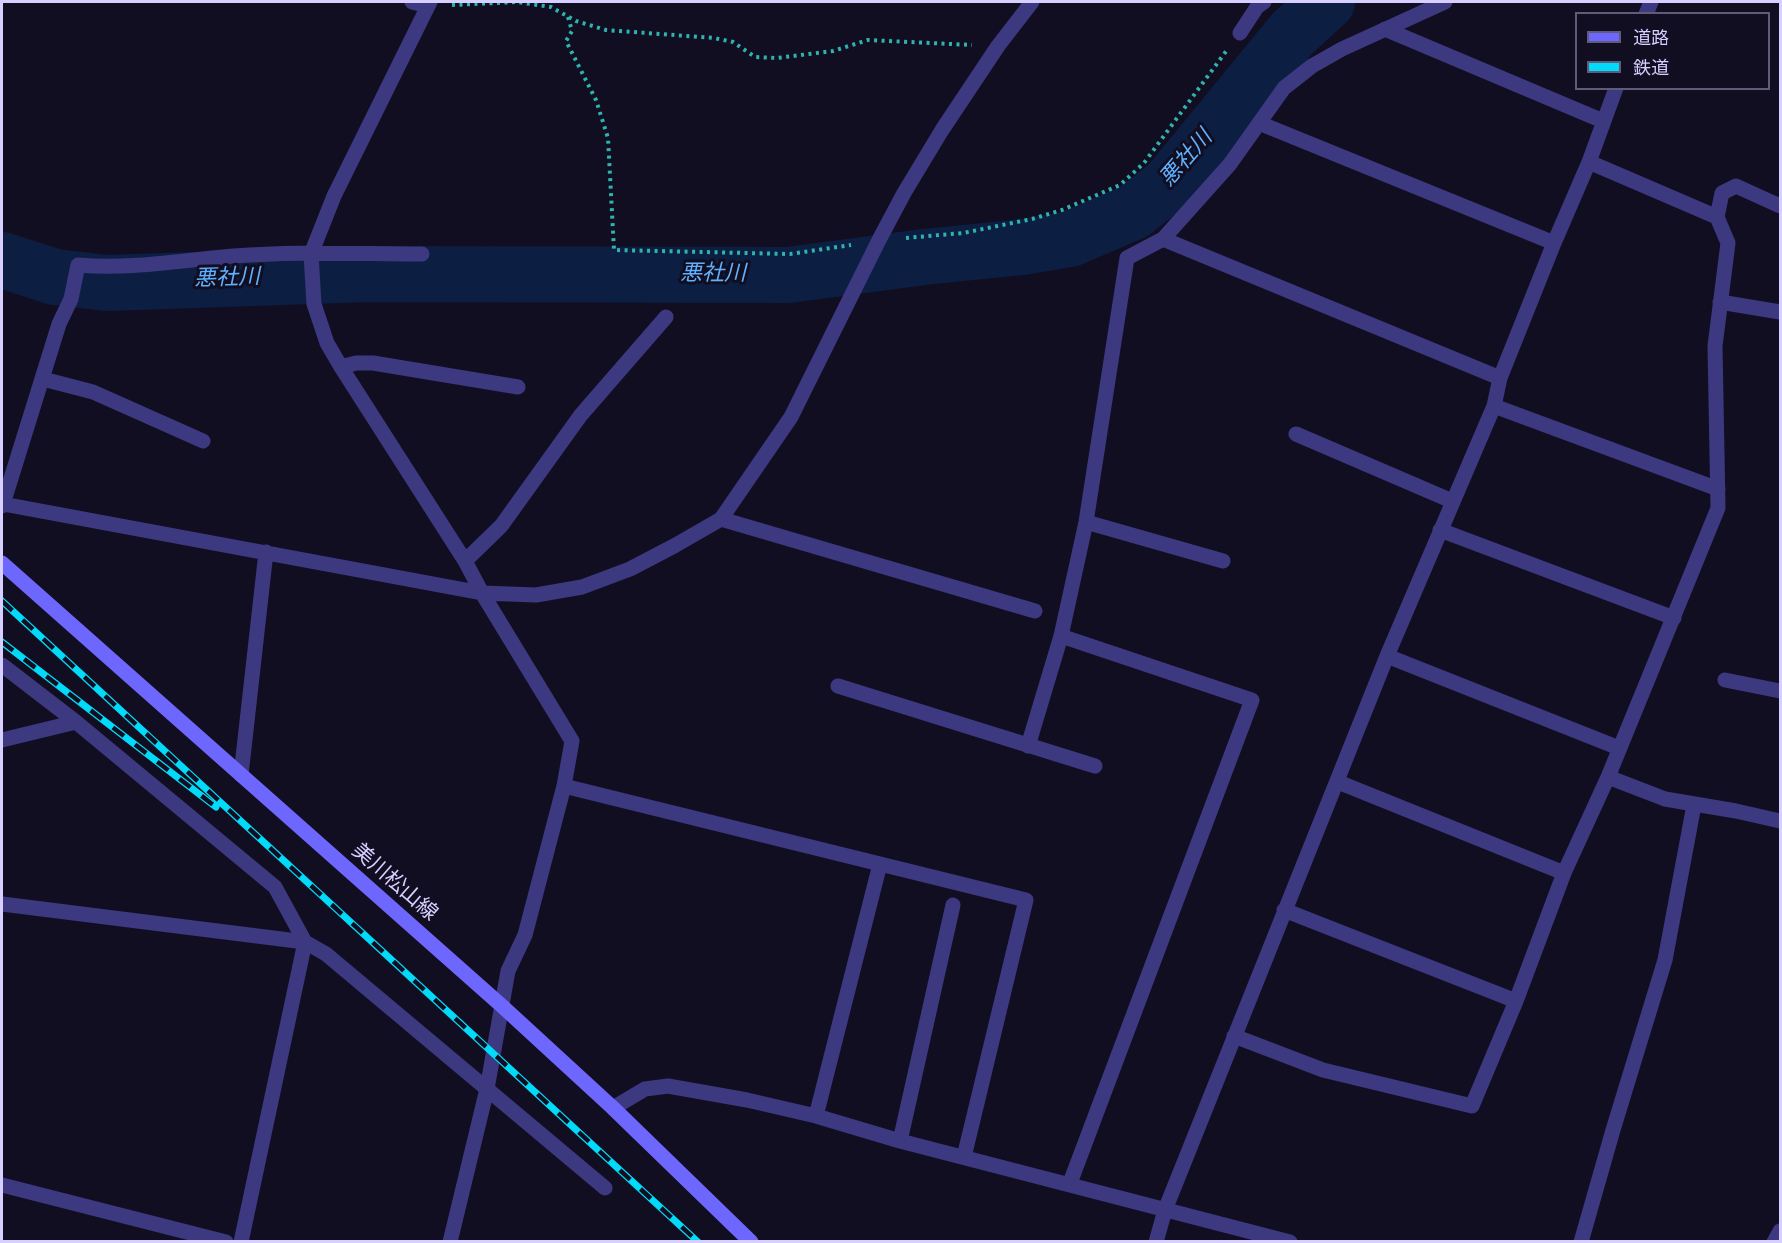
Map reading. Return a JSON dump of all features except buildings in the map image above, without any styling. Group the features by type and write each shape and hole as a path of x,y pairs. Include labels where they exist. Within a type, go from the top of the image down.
{"main road":[{"name":"美川松山線","path":"2,563 502,1006 613,1108 752,1242"}],"street":[{"path":"412,2 429,4 334,196 311,258 314,304 327,343 341,367 465,561 572,741 564,786 525,935 507,971 487,1089 450,1242"},
{"path":"422,254 311,258 235,256 142,266 78,265 71,299 59,324 2,505 482,593 536,596 582,587 630,569 721,519 791,417 877,244 936,139 998,46 1032,2"},
{"path":"1240,33 1257,7 1264,2"},
{"path":"1028,746 1061,636 1086,522 1127,258 1163,239 1230,164 1284,88 1312,66 1384,29 1445,2"},
{"path":"1384,29 1603,121"},
{"path":"1156,1242 1165,1210 1284,910 1338,782 1387,656 1494,406 1500,378 1589,162 1615,90"},
{"path":"1259,123 1554,243"},
{"path":"1589,162 1718,217"},
{"path":"1234,1036 1323,1070 1472,1106 1516,1002 1564,873 1608,777 1718,508 1715,346 1728,243 1718,217 1722,193 1736,186 1780,206 1780,204"},
{"path":"1163,239 1500,378"},
{"path":"1720,302 1780,312"},
{"path":"465,561 501,526 580,416 666,317"},
{"path":"341,367 356,363 373,363 518,387"},
{"path":"43,379 93,392 203,441"},
{"path":"1494,406 1718,489"},
{"path":"1296,434 1452,501"},
{"path":"721,519 1035,611"},
{"path":"1086,522 1223,561"},
{"path":"1440,530 1674,618"},
{"path":"241,775 266,552"},
{"path":"1061,636 1252,700 1070,1183"},
{"path":"1387,656 1618,748"},
{"path":"2,665 76,722 275,887 305,942 241,1242"},
{"path":"1725,680 1780,691"},
{"path":"838,686 1095,766"},
{"path":"2,740 76,722"},
{"path":"1608,777 1665,799 1780,821"},
{"path":"1338,782 1564,873"},
{"path":"564,786 1026,900 964,1157"},
{"path":"1581,1242 1665,960 1694,805"},
{"path":"816,1116 880,864"},
{"path":"2,904 305,942 326,954 605,1188"},
{"path":"900,1141 953,906"},
{"path":"1284,910 1516,1002"},
{"path":"613,1108 645,1089 668,1086 747,1100 816,1116 900,1141 1070,1183 1290,1242"},
{"path":"2,1185 226,1242"},
{"path":"1774,1242 1780,1232"}],"path":[{"path":"429,4 517,2 551,7 576,21 606,30 714,38 733,42 755,57 766,58 833,51 868,40 998,46"},
{"path":"568,17 572,30 566,41 596,100 608,138 614,250 790,254 1001,227 1062,210 1120,185 1144,163 1240,33"}],"waterway":[{"name":"悪社川","path":"2,260 55,277 107,283 368,274 788,275 1023,247 1070,239 1133,212 1169,184 1293,33 1327,2"}],"railway":[{"path":"2,601 698,1242"},
{"path":"2,642 216,807"}]}
